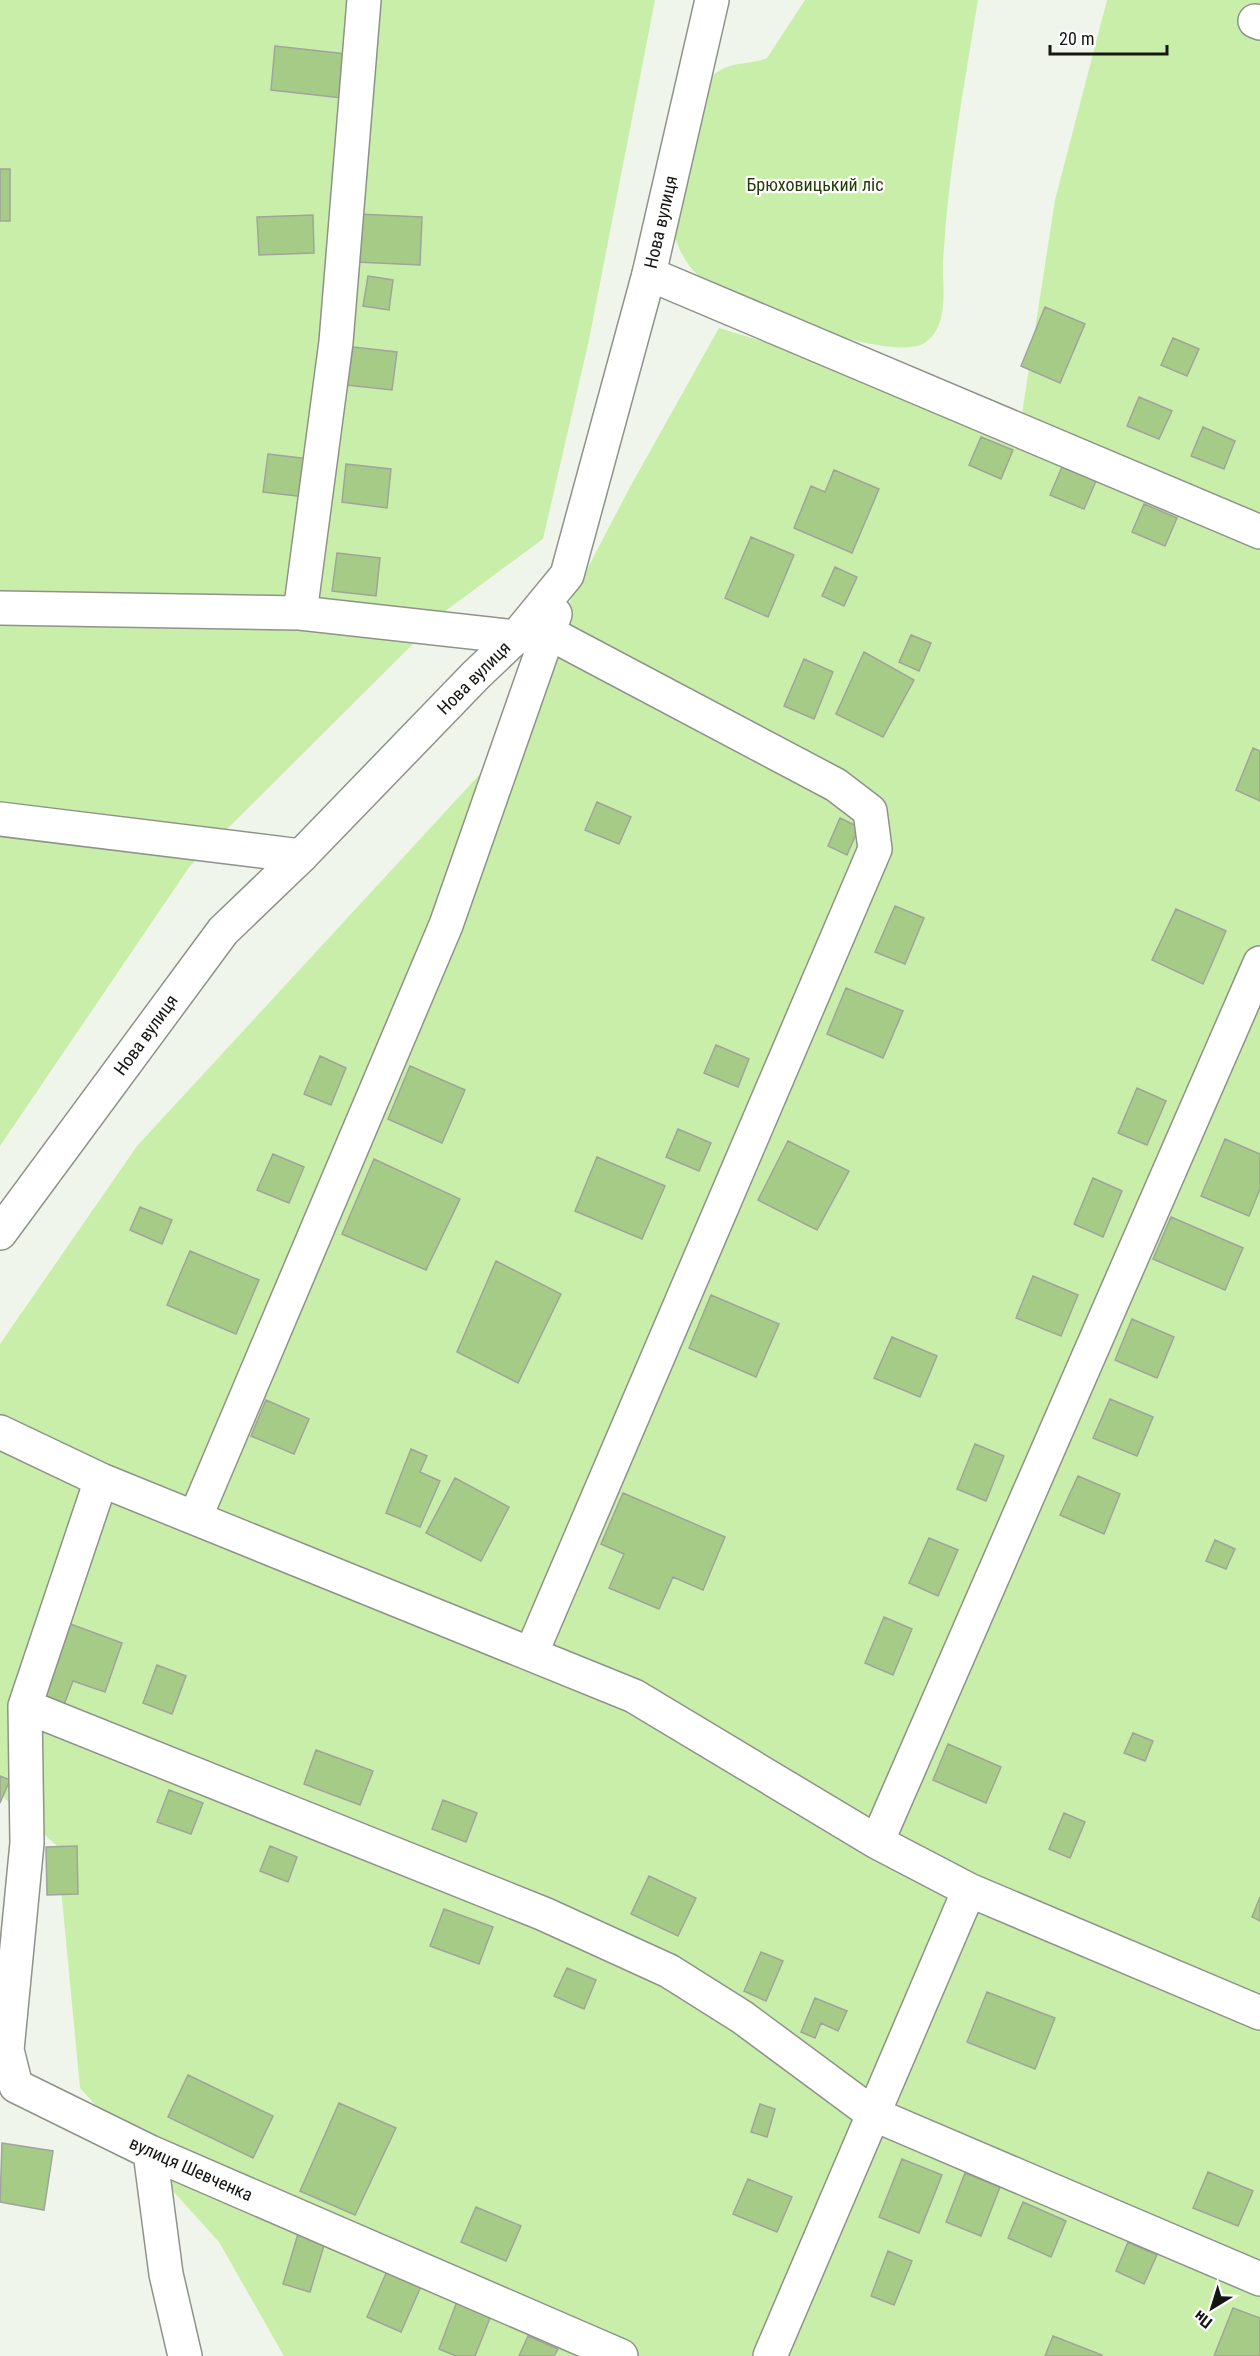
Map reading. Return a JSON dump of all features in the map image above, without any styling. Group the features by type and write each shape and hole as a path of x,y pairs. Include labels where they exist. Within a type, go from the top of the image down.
{"street":[{"path":"300,613 336,342 364,0"},
{"name":"Нова вулиця","path":"0,1233 223,931 301,856 476,675 516,637 567,574 650,274 712,0"},
{"path":"650,274 1260,532"},
{"path":"195,1518 446,925 549,633 567,574"},
{"path":"0,608 300,613 516,637 549,633 836,785 870,811 874,849 531,1654"},
{"path":"0,819 301,856"},
{"path":"878,1842 1260,963"},
{"path":"0,1432 101,1480 634,1696 878,1842 969,1890 1260,2013"},
{"name":"вулиця Шевченка","path":"101,1480 25,1706 13,1836 7,2050 16,2086 150,2152 621,2356"},
{"path":"25,1706 544,1914 669,1971 742,2017 873,2114 1260,2278"},
{"path":"770,2356 969,1890"},
{"path":"150,2152 166,2274 185,2356"}],"green space":[{"path":"0,0 655,0 589,340 543,539 448,609 190,866 0,1146"},
{"name":"Брюховицький ліс","path":"805,0 978,0 949,196 943,261 942,315 934,334 926,342 914,347 857,341 816,329 732,298 716,290 691,268 673,232 710,78 724,68 767,58"},
{"path":"1107,0 1260,0 1260,2356 284,2356 219,2242 80,2088 57,1846 0,1794 0,1344 137,1146 481,773 630,487 719,328 1021,420 1055,200"}],"building":[{"path":"275,46 346,54 342,98 271,90"},
{"path":"0,169 10,169 10,221 0,221"},
{"path":"358,214 422,217 420,265 356,262"},
{"path":"313,215 314,253 259,255 257,217"},
{"path":"368,276 393,280 389,310 363,306"},
{"path":"1045,307 1085,324 1060,383 1021,366"},
{"path":"1173,338 1199,349 1187,376 1161,365"},
{"path":"353,347 397,352 392,390 347,385"},
{"path":"1139,397 1172,411 1159,439 1127,426"},
{"path":"1203,427 1235,441 1224,469 1191,456"},
{"path":"981,437 1013,450 1001,479 969,465"},
{"path":"268,454 309,459 305,497 263,492"},
{"path":"346,464 391,469 387,508 342,502"},
{"path":"1062,467 1096,481 1084,509 1050,495"},
{"path":"834,470 879,489 852,553 794,528 811,486 825,492"},
{"path":"1144,504 1177,518 1165,546 1132,532"},
{"path":"751,537 794,555 768,617 725,598"},
{"path":"337,553 380,558 376,596 332,591"},
{"path":"835,567 857,577 844,606 822,596"},
{"path":"911,635 931,643 919,671 899,662"},
{"path":"864,652 914,680 883,737 836,714"},
{"path":"804,659 833,672 814,719 784,706"},
{"path":"1253,748 1260,751 1260,801 1236,790"},
{"path":"597,802 631,817 619,844 585,830"},
{"path":"840,818 859,827 847,855 828,846"},
{"path":"895,906 924,918 905,964 875,952"},
{"path":"1176,909 1226,931 1203,984 1152,960"},
{"path":"846,988 903,1011 883,1058 827,1034"},
{"path":"716,1045 749,1059 738,1087 704,1073"},
{"path":"320,1056 346,1068 331,1105 304,1094"},
{"path":"410,1066 465,1090 442,1143 388,1119"},
{"path":"1137,1088 1166,1101 1147,1145 1118,1133"},
{"path":"678,1129 711,1143 699,1171 666,1157"},
{"path":"1225,1139 1260,1154 1260,1189 1249,1216 1201,1196"},
{"path":"788,1141 849,1171 817,1230 758,1200"},
{"path":"273,1154 304,1167 289,1203 257,1190"},
{"path":"597,1157 665,1186 642,1239 575,1211"},
{"path":"374,1159 460,1199 426,1270 342,1234"},
{"path":"1093,1178 1122,1191 1103,1237 1074,1224"},
{"path":"140,1207 172,1220 162,1244 130,1230"},
{"path":"1171,1217 1243,1248 1225,1290 1153,1259"},
{"path":"190,1251 259,1280 236,1334 167,1305"},
{"path":"496,1261 561,1294 518,1383 457,1352"},
{"path":"1033,1276 1078,1295 1061,1336 1016,1318"},
{"path":"711,1295 779,1324 756,1377 689,1348"},
{"path":"1132,1319 1174,1337 1157,1378 1115,1360"},
{"path":"892,1337 937,1356 920,1397 874,1378"},
{"path":"1110,1399 1153,1417 1137,1456 1093,1438"},
{"path":"266,1400 309,1419 294,1454 251,1436"},
{"path":"975,1444 1004,1456 986,1501 957,1489"},
{"path":"411,1449 427,1456 420,1472 440,1481 420,1527 386,1513"},
{"path":"1078,1476 1120,1494 1104,1534 1060,1515"},
{"path":"455,1478 509,1507 481,1561 426,1533"},
{"path":"623,1493 725,1537 703,1590 673,1577 659,1609 609,1588 624,1554 601,1544"},
{"path":"929,1538 958,1550 938,1596 909,1583"},
{"path":"1215,1540 1235,1549 1226,1569 1206,1561"},
{"path":"884,1617 912,1629 893,1675 865,1663"},
{"path":"65,1622 122,1643 105,1692 73,1681 62,1710 36,1701"},
{"path":"157,1665 186,1676 172,1714 143,1703"},
{"path":"1133,1733 1153,1741 1145,1761 1124,1753"},
{"path":"948,1744 1001,1767 986,1803 933,1780"},
{"path":"316,1750 373,1771 360,1805 304,1784"},
{"path":"0,1776 10,1780 0,1803"},
{"path":"169,1790 203,1803 191,1834 157,1822"},
{"path":"443,1800 477,1813 466,1842 432,1829"},
{"path":"1064,1813 1085,1822 1070,1858 1049,1849"},
{"path":"77,1846 78,1894 47,1895 46,1847"},
{"path":"270,1846 297,1857 288,1882 260,1871"},
{"path":"649,1876 696,1898 678,1936 631,1914"},
{"path":"1260,1897 1260,1921 1252,1917"},
{"path":"444,1909 493,1927 479,1964 430,1946"},
{"path":"761,1952 783,1961 766,2001 744,1991"},
{"path":"567,1968 596,1980 584,2009 554,1996"},
{"path":"987,1992 1055,2018 1035,2069 967,2042"},
{"path":"815,1998 847,2011 838,2031 821,2023 815,2038 801,2032"},
{"path":"188,2075 273,2116 253,2158 168,2117"},
{"path":"339,2103 396,2128 355,2215 300,2191"},
{"path":"760,2104 775,2109 767,2137 751,2132"},
{"path":"2,2143 53,2151 44,2210 0,2202"},
{"path":"902,2159 942,2175 919,2233 879,2217"},
{"path":"1208,2172 1253,2191 1238,2226 1193,2208"},
{"path":"965,2173 1000,2187 981,2236 946,2222"},
{"path":"748,2179 792,2197 777,2232 733,2214"},
{"path":"1023,2202 1066,2221 1051,2257 1008,2238"},
{"path":"476,2207 521,2226 506,2261 461,2242"},
{"path":"298,2234 325,2242 310,2292 283,2284"},
{"path":"1128,2242 1157,2255 1144,2284 1116,2271"},
{"path":"888,2251 912,2261 894,2305 871,2296"},
{"path":"388,2269 422,2284 401,2332 367,2317"},
{"path":"458,2299 492,2313 475,2356 456,2356 439,2349"},
{"path":"1233,2308 1260,2318 1260,2356 1214,2356"},
{"path":"528,2336 558,2349 554,2356 519,2356"},
{"path":"1053,2336 1102,2355 1045,2356"}]}
